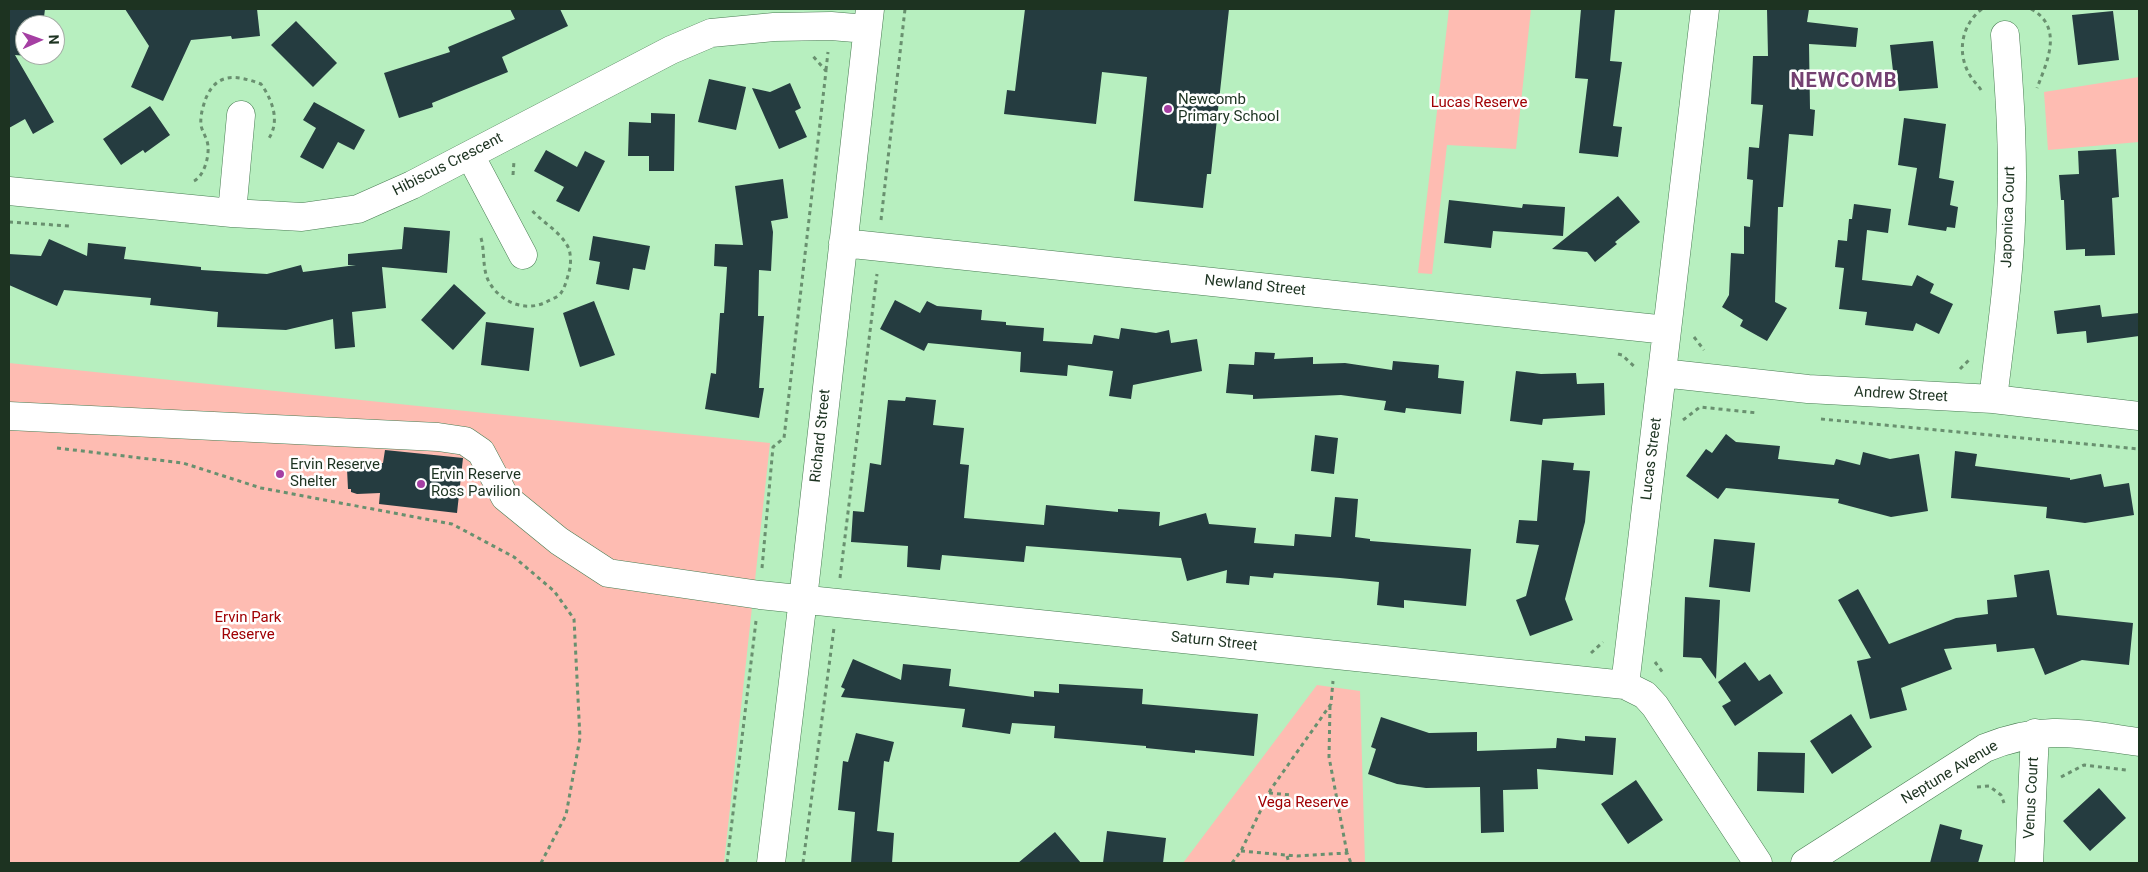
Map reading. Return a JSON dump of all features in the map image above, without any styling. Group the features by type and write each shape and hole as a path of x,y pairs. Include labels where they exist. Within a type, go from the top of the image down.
{"street":[{"name":"Lucas Street","path":"1625,685 1649,371 1654,328 1705,9"},
{"name":"Hibiscus Crescent","path":"9,191 232,213 302,217 358,209 470,155 670,50 711,33 784,27 830,26 868,19"},
{"name":"Richard Street","path":"771,863 803,599 868,19"},
{"name":"Japonica Court","path":"1993,399 2009,256 2012,190 2005,35"},
{"path":"232,213 240,115"},
{"path":"470,155 523,255"},
{"name":"Newland Street","path":"843,243 1654,328"},
{"name":"Andrew Street","path":"1649,371 1816,390 1993,399 2139,416"},
{"name":"Saturn Street","path":"9,416 438,437 466,441 480,452 505,497 559,541 608,573 760,595 1625,685"},
{"path":"1625,685 1645,695 1655,706 1758,863"},
{"name":"Neptune Avenue","path":"1805,863 1985,748 2007,739 2035,733 2060,732 2139,742"},
{"name":"Venus Court","path":"2029,863 2035,733"}],"path":[{"path":"802,863 834,630 905,9"},
{"path":"1982,9 1971,18 1964,33 1961,50 1965,66 1971,78 1980,88 1982,97"},
{"path":"2031,9 2039,13 2048,28 2051,43 2048,61 2035,92"},
{"path":"727,863 760,595 773,447 784,438 826,71 812,54 802,53"},
{"path":"191,182 198,179 206,163 208,147 201,123 203,106 211,87 221,78 251,80 261,84 268,95 275,122 273,134 264,145"},
{"path":"512,183 514,158"},
{"path":"480,234 488,281 499,295 518,305 533,307 560,295 567,281 571,266 570,251 564,240 551,226 535,214 530,206"},
{"path":"9,222 77,227"},
{"path":"1649,371 1654,328"},
{"path":"1693,336 1707,353"},
{"path":"1958,371 1969,362 1970,352"},
{"path":"1680,422 1700,408 1759,413"},
{"path":"1817,419 2139,449"},
{"path":"51,447 183,463 261,488 452,524 514,557 554,590 574,619 580,738 566,815 541,863"},
{"path":"840,575 848,577"},
{"path":"834,630 841,630"},
{"path":"1581,652 1591,653 1602,643 1604,633"},
{"path":"1653,658 1664,675"},
{"path":"1323,680 1343,682"},
{"path":"1333,681 1330,704 1329,757 1346,853 1352,863"},
{"path":"1232,863 1241,852 1269,792 1330,704"},
{"path":"2057,783 2062,776 2084,765 2130,770"},
{"path":"1973,787 1989,786 2001,795 2007,811"},
{"path":"1269,792 1291,795"},
{"path":"1241,852 1287,856 1346,853"},
{"path":"1287,856 1289,863"}],"green space":[{"name":"Lucas Reserve","path":"1449,9 1531,9 1516,149 1447,145 1432,274 1418,273"},
{"path":"2139,77 2139,142 2048,150 2044,92"},
{"name":"Ervin Park Reserve","path":"9,363 770,443 724,863 9,863"},
{"name":"Vega Reserve","path":"1317,685 1360,691 1365,863 1183,863"}],"building":[{"path":"9,9 45,9 44,15 15,15 15,65 21,65 54,122 33,134 25,119 9,128"},
{"path":"125,9 257,9 260,36 232,39 231,36 191,40 163,101 131,87 149,46"},
{"path":"510,9 560,9 568,26 502,57 508,72 432,103 433,107 399,118 384,73 450,52 448,47 515,19"},
{"path":"1025,9 1229,9 1211,174 1207,174 1203,208 1134,201 1147,77 1102,72 1096,124 1004,114 1007,90 1015,91"},
{"path":"1581,9 1615,9 1610,61 1622,62 1613,126 1622,127 1618,157 1579,153 1588,79 1575,78"},
{"path":"1767,9 1809,9 1807,22 1858,28 1856,47 1809,44 1810,109 1815,110 1813,136 1789,134 1783,207 1778,207 1775,302 1787,308 1767,341 1740,326 1743,320 1722,307 1729,295 1731,253 1744,254 1744,226 1750,227 1753,180 1747,179 1749,147 1759,148 1763,105 1751,104 1753,56 1768,56"},
{"path":"2113,11 2119,60 2078,65 2072,15"},
{"path":"296,21 337,63 313,87 271,45"},
{"path":"1933,41 1938,88 1899,91 1897,70 1893,71 1890,45"},
{"path":"709,79 746,87 736,130 698,122"},
{"path":"790,83 801,108 795,111 807,137 779,149 752,88 770,92"},
{"path":"314,102 365,130 354,150 338,142 323,169 300,157 316,128 303,120"},
{"path":"150,106 170,135 145,153 143,150 121,165 103,139"},
{"path":"651,113 675,114 674,171 649,171 649,156 628,156 629,122 651,123"},
{"path":"1904,118 1946,124 1939,178 1954,181 1950,205 1958,207 1955,228 1947,227 1946,231 1908,225 1917,168 1898,165"},
{"path":"2116,149 2119,197 2112,198 2115,255 2085,256 2085,249 2066,250 2064,200 2061,200 2059,175 2079,174 2078,151"},
{"path":"546,150 577,167 585,151 605,161 579,212 556,201 564,187 534,171"},
{"path":"783,179 788,218 771,221 773,232 771,271 759,270 758,316 764,316 759,388 764,388 759,418 705,409 711,373 716,374 720,313 724,313 727,267 714,266 715,244 743,245 735,186"},
{"path":"1618,196 1640,222 1615,242 1617,244 1595,262 1587,252 1552,249"},
{"path":"1449,200 1522,208 1523,204 1565,207 1563,236 1493,231 1491,248 1444,243"},
{"path":"1854,204 1891,209 1888,233 1867,230 1862,280 1912,286 1917,275 1934,284 1930,293 1953,304 1939,334 1916,323 1913,331 1865,325 1867,312 1839,309 1844,268 1835,267 1838,240 1847,241 1849,219 1852,219"},
{"path":"404,227 450,231 447,273 382,267 386,308 352,312 355,347 335,349 333,319 286,330 217,327 218,312 150,305 151,298 64,290 57,306 9,285 9,254 41,256 49,239 87,256 88,243 126,247 124,259 201,267 201,270 267,274 301,265 303,272 356,265 348,265 348,254 402,249"},
{"path":"593,236 650,246 645,270 633,268 629,290 596,284 600,262 589,260"},
{"path":"454,284 486,313 453,350 421,320"},
{"path":"895,300 920,313 927,301 937,306 982,310 981,320 1006,322 1006,325 1044,328 1043,341 1092,344 1094,335 1119,339 1121,328 1156,333 1169,330 1171,343 1197,339 1202,371 1133,385 1131,399 1109,396 1113,371 1068,365 1067,376 1020,372 1021,352 928,343 924,351 880,329"},
{"path":"594,301 615,355 580,367 563,313"},
{"path":"2100,305 2102,317 2139,313 2139,336 2087,343 2086,331 2057,334 2054,311"},
{"path":"486,322 534,328 529,371 481,365"},
{"path":"1255,352 1275,353 1274,359 1313,357 1313,364 1345,363 1392,370 1393,361 1439,365 1438,378 1464,381 1461,414 1406,408 1405,413 1384,410 1386,401 1341,395 1253,399 1253,395 1226,393 1229,364 1254,365"},
{"path":"1516,371 1541,374 1576,373 1577,384 1604,383 1605,415 1543,419 1542,425 1510,421"},
{"path":"906,397 936,400 933,425 964,428 960,464 969,465 964,518 1044,525 1046,505 1118,512 1118,509 1160,512 1159,526 1206,513 1209,524 1256,528 1254,543 1294,546 1295,534 1331,537 1335,497 1358,499 1355,537 1370,539 1370,541 1471,549 1466,606 1404,600 1404,608 1377,605 1379,582 1340,578 1274,573 1273,578 1250,576 1249,585 1226,583 1227,570 1187,581 1181,558 1026,546 1024,562 942,555 940,570 907,567 908,546 851,542 853,511 864,512 870,463 881,465 888,400 905,401"},
{"path":"1726,434 1736,442 1780,446 1778,459 1834,465 1836,459 1860,465 1863,452 1890,459 1919,454 1928,511 1891,517 1838,503 1839,499 1726,488 1718,499 1686,476 1706,449 1712,453"},
{"path":"1315,435 1338,438 1334,474 1311,471"},
{"name":"Ervin Reserve Ross Pavilion","path":"385,450 463,458 457,513 379,504 380,493 357,494 351,492 351,489 348,489 347,469 351,468 352,464 383,463"},
{"path":"1955,451 1977,454 1975,466 2070,478 2070,480 2101,474 2104,487 2129,483 2134,515 2085,523 2046,518 2047,507 1951,498"},
{"path":"1542,460 1574,463 1573,470 1590,471 1585,522 1565,599 1573,620 1530,636 1516,600 1526,596 1539,545 1516,543 1519,520 1537,521"},
{"path":"1714,539 1755,543 1750,592 1709,587"},
{"path":"2049,570 2057,615 2133,623 2129,665 2082,660 2045,675 2034,648 1997,652 1996,644 1944,649 1952,669 1901,688 1907,710 1870,719 1857,661 1871,658 1838,600 1858,589 1889,644 1956,618 1988,614 1987,600 2017,597 2014,575"},
{"path":"1685,597 1720,600 1716,679 1701,658 1683,657"},
{"path":"853,659 901,680 903,664 951,669 949,686 1034,697 1034,691 1059,693 1059,684 1143,689 1142,704 1258,714 1254,756 1195,750 1195,753 1146,748 1146,746 1054,738 1055,726 1012,723 1010,734 962,727 965,709 841,697 845,689 841,687"},
{"path":"1745,662 1759,681 1770,674 1783,693 1735,726 1722,706 1731,701 1718,682"},
{"path":"1851,714 1872,747 1832,774 1810,741"},
{"path":"1381,717 1429,733 1477,732 1477,751 1556,748 1557,738 1585,741 1585,736 1616,738 1613,775 1537,769 1538,789 1503,790 1504,832 1481,833 1480,787 1426,788 1397,784 1368,774 1376,749 1371,747"},
{"path":"856,733 894,742 889,762 884,761 877,831 894,833 892,863 851,863 855,812 838,810 843,761 848,762"},
{"path":"1758,752 1805,753 1804,793 1757,791"},
{"path":"1636,780 1663,820 1628,844 1601,804"},
{"path":"2099,788 2126,818 2090,851 2063,821"},
{"path":"1940,824 1962,830 1960,839 1983,845 1978,863 1930,863"},
{"path":"1107,831 1166,838 1163,863 1103,863"},
{"path":"1055,832 1081,863 1018,863"}],"place":[{"name":"Newcomb Primary School","path":"1168,109"},
{"name":"Ervin Reserve Shelter","path":"280,474"},
{"name":"Ervin Reserve Ross Pavilion","path":"421,484"}],"district":[{"name":"NEWCOMB","path":"1844,82"}]}
